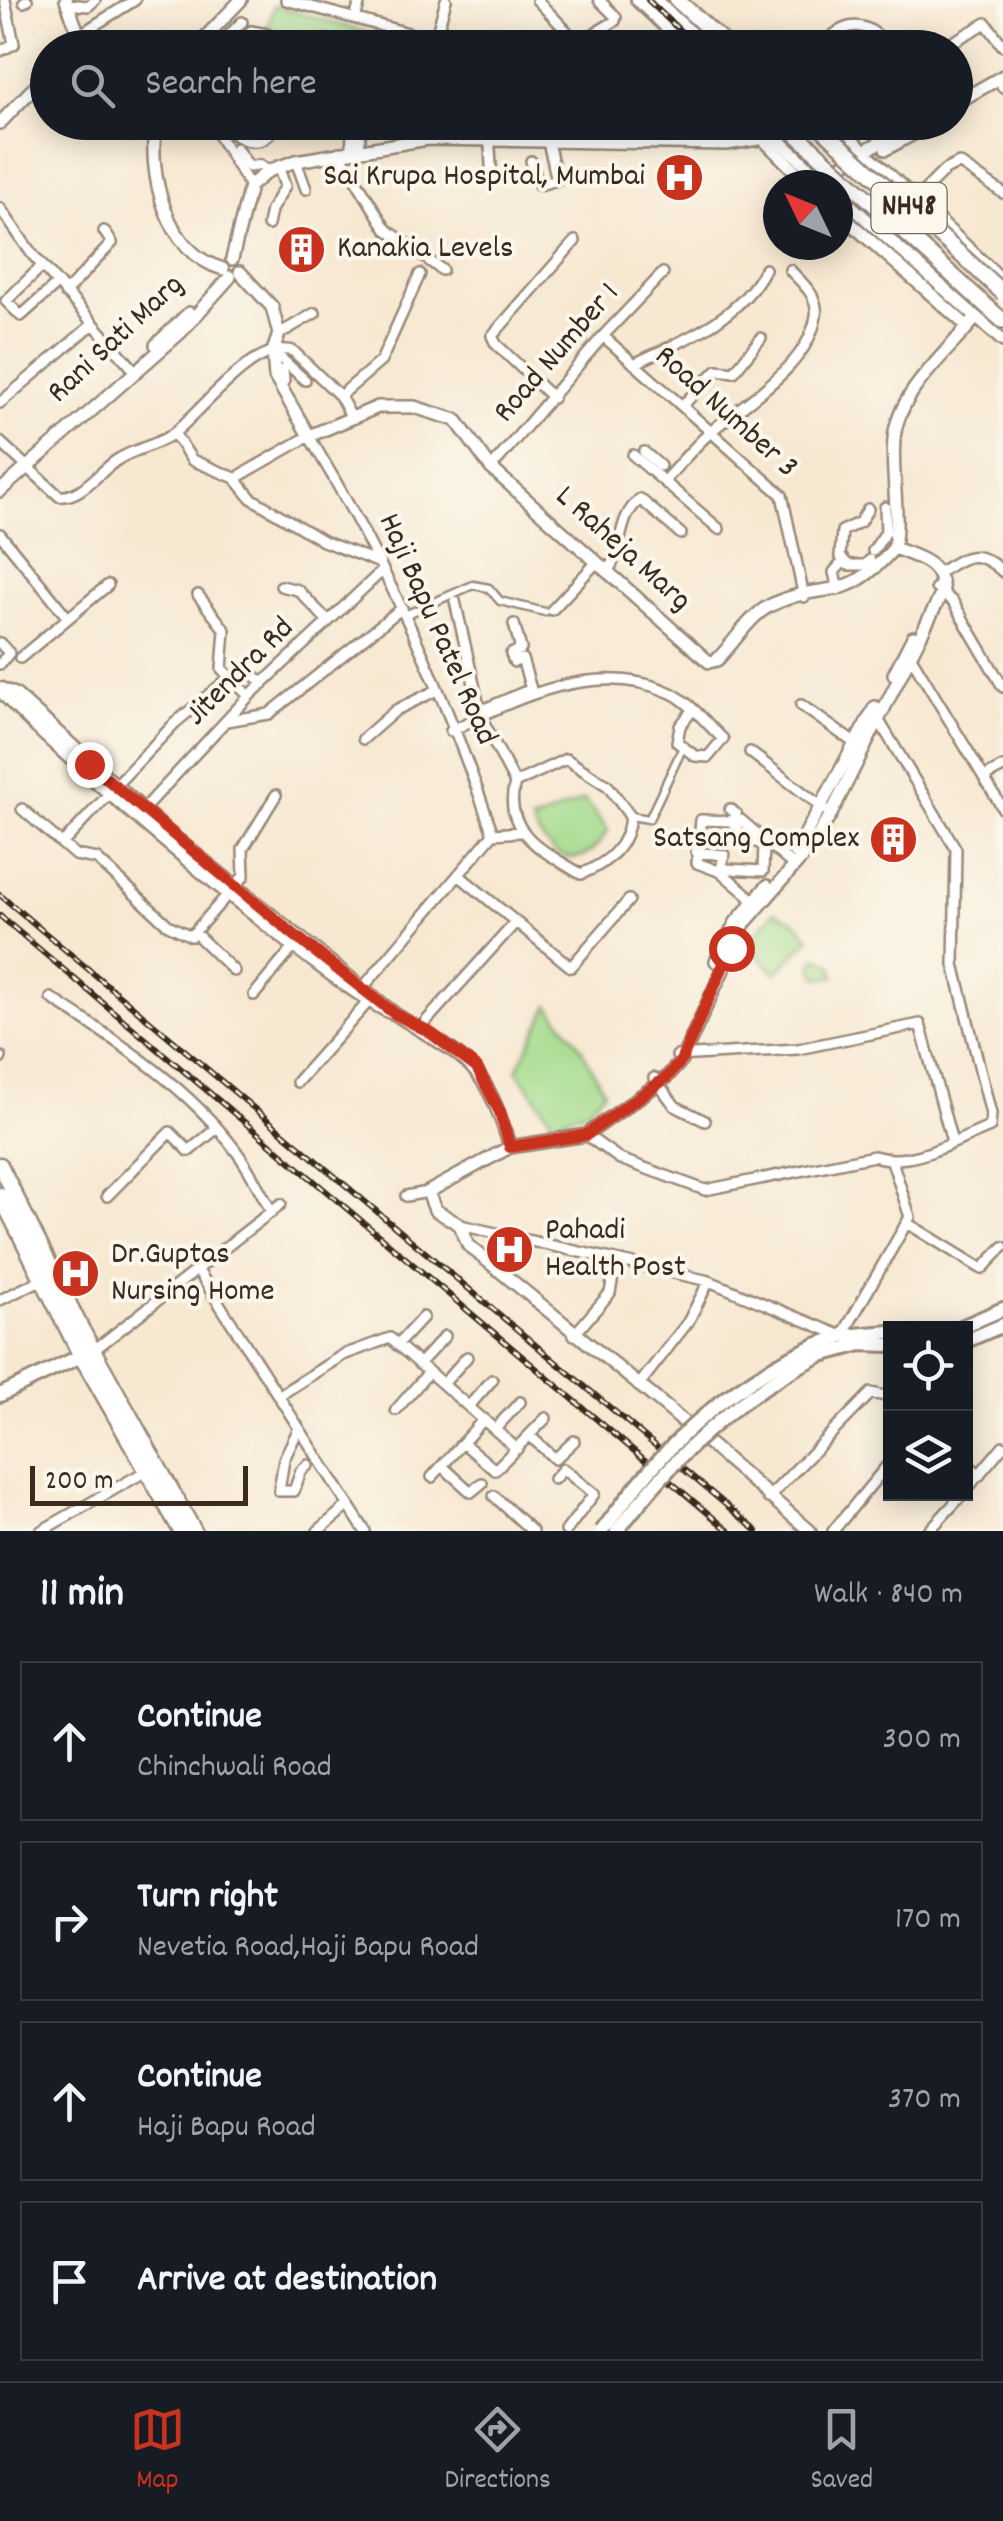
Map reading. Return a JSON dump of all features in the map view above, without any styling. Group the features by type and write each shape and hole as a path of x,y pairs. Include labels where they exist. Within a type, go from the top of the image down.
{"main road":[{"path":"638,0 670,30"},
{"path":"654,0 686,30"},
{"path":"677,0 710,30"},
{"name":"NH48","path":"803,140 1003,321"},
{"name":"NH48","path":"835,140 1003,294"},
{"path":"0,1165 88,1353 182,1531"},
{"path":"0,1195 42,1280 194,1531"},
{"path":"973,1322 1003,1309"},
{"path":"973,1338 1003,1325"},
{"path":"617,1531 720,1417 770,1379 842,1336 883,1333"},
{"path":"602,1531 707,1412 762,1370 818,1350 883,1345"},
{"path":"0,1395 88,1353"}],"street":[{"path":"76,30 67,2 88,6 94,0"},
{"path":"85,30 118,5 135,0"},
{"path":"212,30 241,0"},
{"path":"286,0 356,16 394,30"},
{"path":"356,16 360,0"},
{"path":"437,30 446,0"},
{"path":"537,0 563,30"},
{"path":"599,0 616,17 600,30"},
{"path":"0,51 14,44 4,6"},
{"path":"234,30 242,22"},
{"path":"973,30 986,23 1003,44"},
{"path":"838,30 861,24 874,30"},
{"path":"1003,34 1003,44"},
{"path":"973,98 1003,76"},
{"path":"973,97 1003,86"},
{"path":"0,123 30,92"},
{"path":"157,140 158,185 172,226 204,260 230,270 272,307 279,334 315,313"},
{"path":"221,140 250,186 282,166"},
{"path":"351,140 350,150 386,228 442,270"},
{"path":"350,150 354,140"},
{"path":"236,148 248,167 282,166 417,140"},
{"path":"490,140 492,182"},
{"path":"531,161 537,184 557,180 547,140"},
{"path":"770,140 796,170"},
{"path":"773,140 822,180 866,153 898,140"},
{"path":"852,140 1003,280"},
{"path":"846,170 866,153"},
{"path":"916,198 959,163 1003,193"},
{"path":"282,166 306,189"},
{"path":"268,225 271,210 290,180 282,166"},
{"name":"Rani Sati Marg","path":"0,488 134,370 216,288 230,270 250,186"},
{"path":"0,208 39,268 134,370"},
{"path":"853,212 972,322"},
{"path":"853,224 972,322 1003,341"},
{"path":"65,294 112,244 104,231"},
{"path":"552,398 492,336 576,241"},
{"path":"39,268 6,301 21,316 55,286"},
{"path":"634,364 705,329 746,298 765,269"},
{"path":"664,481 710,432 775,379 806,344 816,314 815,301 790,270"},
{"name":"Road Number 1","path":"491,468 602,336 662,273"},
{"path":"340,396 381,361 420,274"},
{"path":"894,548 891,506 898,424 920,382 972,322"},
{"path":"0,382 4,398 92,324"},
{"name":"Haji Bapu Patel Road","path":"279,334 273,351 283,379 308,436 382,566 493,834"},
{"name":"Road Number 3","path":"602,336 782,496 804,597"},
{"path":"682,406 718,370 734,372 761,338"},
{"path":"273,351 305,380"},
{"path":"0,442 59,496 71,496 119,458 174,433 227,383 273,351 293,351 340,396 350,414"},
{"name":"L Raheja Marg","path":"308,436 350,414 378,407 414,407 443,415 466,430 491,468 710,662 717,660 768,607 838,590 865,579 894,548"},
{"path":"174,433 192,460 235,478 252,498 323,541 382,566"},
{"path":"241,475 308,436"},
{"path":"660,466 643,457 718,529"},
{"path":"607,573 622,549 621,528 628,510 640,499 681,534"},
{"path":"838,590 834,572 842,562 842,531 860,522 866,509 891,506"},
{"path":"842,562 866,565 891,506"},
{"path":"0,534 68,618"},
{"path":"875,551 894,548 934,564 940,582 1003,687"},
{"path":"406,1196 428,1192 510,1147 586,1135 629,1104 680,1057 723,945 791,864 827,810 909,653 940,582 970,554 984,556 1003,572"},
{"path":"226,720 269,714 403,612 473,585 489,588 500,601 549,611 596,563"},
{"name":"Jitendra Rd","path":"140,813 226,720 382,566"},
{"path":"20,658 108,585"},
{"path":"281,586 298,590 328,622"},
{"path":"198,595 225,630 227,642 220,664 250,696"},
{"path":"454,602 481,715 514,784 510,800 520,832"},
{"path":"452,731 531,689 522,658 514,662 511,654 520,648 514,624"},
{"path":"0,643 9,653 0,664"},
{"path":"909,653 1003,809"},
{"path":"248,670 262,684"},
{"path":"62,844 175,723 230,677"},
{"path":"481,715 576,680 653,687 675,695 723,739 708,758 695,756 677,742 680,726 692,711"},
{"path":"0,689 192,857 318,958 477,1068 500,1112 510,1147"},
{"path":"363,739 396,710 435,692"},
{"path":"801,705 859,746"},
{"path":"586,1135 620,1159 706,1190 874,1156 892,1161 990,1127 992,1114 954,964 956,849 876,715"},
{"path":"630,816 649,820 683,747"},
{"path":"750,752 827,810"},
{"path":"298,1082 372,998 493,834 520,832 582,874 603,865 629,837 630,816 608,786 566,759 514,784"},
{"path":"984,777 1003,768"},
{"path":"22,809 75,855 97,859 168,926 190,936 234,891 247,862 244,849 276,795"},
{"path":"730,809 736,814 737,821 742,837 762,842 766,865 754,874 697,864 702,820 737,821 791,864"},
{"path":"696,852 724,854 724,870 755,906"},
{"path":"461,877 571,967 629,900"},
{"path":"736,892 755,906"},
{"path":"712,980 755,906"},
{"path":"419,1028 515,923"},
{"path":"196,933 234,970"},
{"path":"254,995 298,942"},
{"path":"51,998 118,1041 190,1100 237,1152 277,1208 88,1353"},
{"path":"680,1057 798,1049 920,1024 952,1142"},
{"path":"656,1081 675,1106 704,1121"},
{"path":"107,1196 170,1132 190,1151 216,1129"},
{"path":"428,1192 435,1210 460,1225 488,1227 710,1281 842,1336 910,1217 892,1161"},
{"path":"907,1223 982,1268 1003,1247"},
{"path":"460,1225 468,1245 810,1531"},
{"path":"574,1335 610,1293 616,1260"},
{"path":"197,1269 364,1531"},
{"path":"0,1300 42,1280"},
{"path":"638,1386 688,1322 710,1281"},
{"path":"397,1344 423,1317"},
{"path":"419,1364 445,1336"},
{"path":"278,1396 368,1343 390,1338 517,1448"},
{"path":"443,1384 467,1357"},
{"path":"396,1410 430,1372"},
{"path":"469,1406 492,1380"},
{"path":"768,1498 871,1392 883,1393"},
{"path":"495,1429 520,1402"},
{"path":"463,1443 495,1470 546,1418"},
{"path":"432,1477 484,1419"},
{"path":"300,1428 284,1459 279,1491 294,1491 308,1465"},
{"path":"530,1436 555,1459 574,1441"},
{"path":"973,1482 1003,1446"},
{"path":"442,1466 471,1492 482,1484"},
{"path":"554,1479 564,1469 594,1494 566,1531"},
{"path":"973,1469 980,1475"},
{"path":"42,1531 148,1470"},
{"path":"833,1531 883,1470"},
{"path":"494,1496 532,1531"},
{"path":"928,1531 956,1501"},
{"path":"318,1531 346,1506"}],"green space":[{"path":"274,6 359,30 271,30 267,29"},
{"path":"584,800 608,830 588,853 568,858 549,847 532,822"},
{"path":"775,911 795,921 810,938 776,973 746,945"},
{"path":"817,957 832,964 835,977 818,978 812,967"},
{"path":"549,1005 580,1046 604,1091 588,1109 553,1122 517,1070"}],"railway":[{"path":"648,0 679,30"},
{"path":"795,140 1003,326"},
{"path":"0,895 757,1531"},
{"path":"0,916 729,1531"}],"place":[{"name":"Sai Krupa Hospital, Mumbai","path":"680,178"},
{"name":"Kanakia Levels","path":"302,250"},
{"name":"Satsang Complex","path":"894,840"},
{"name":"Pahadi Health Post","path":"510,1250"},
{"name":"Dr.Guptas Nursing Home","path":"76,1274"}],"route":[{"path":"89,764 242,894 395,1014 428,1031 477,1068 500,1112 510,1147 586,1135 666,1078 681,1061 731,948"}]}
